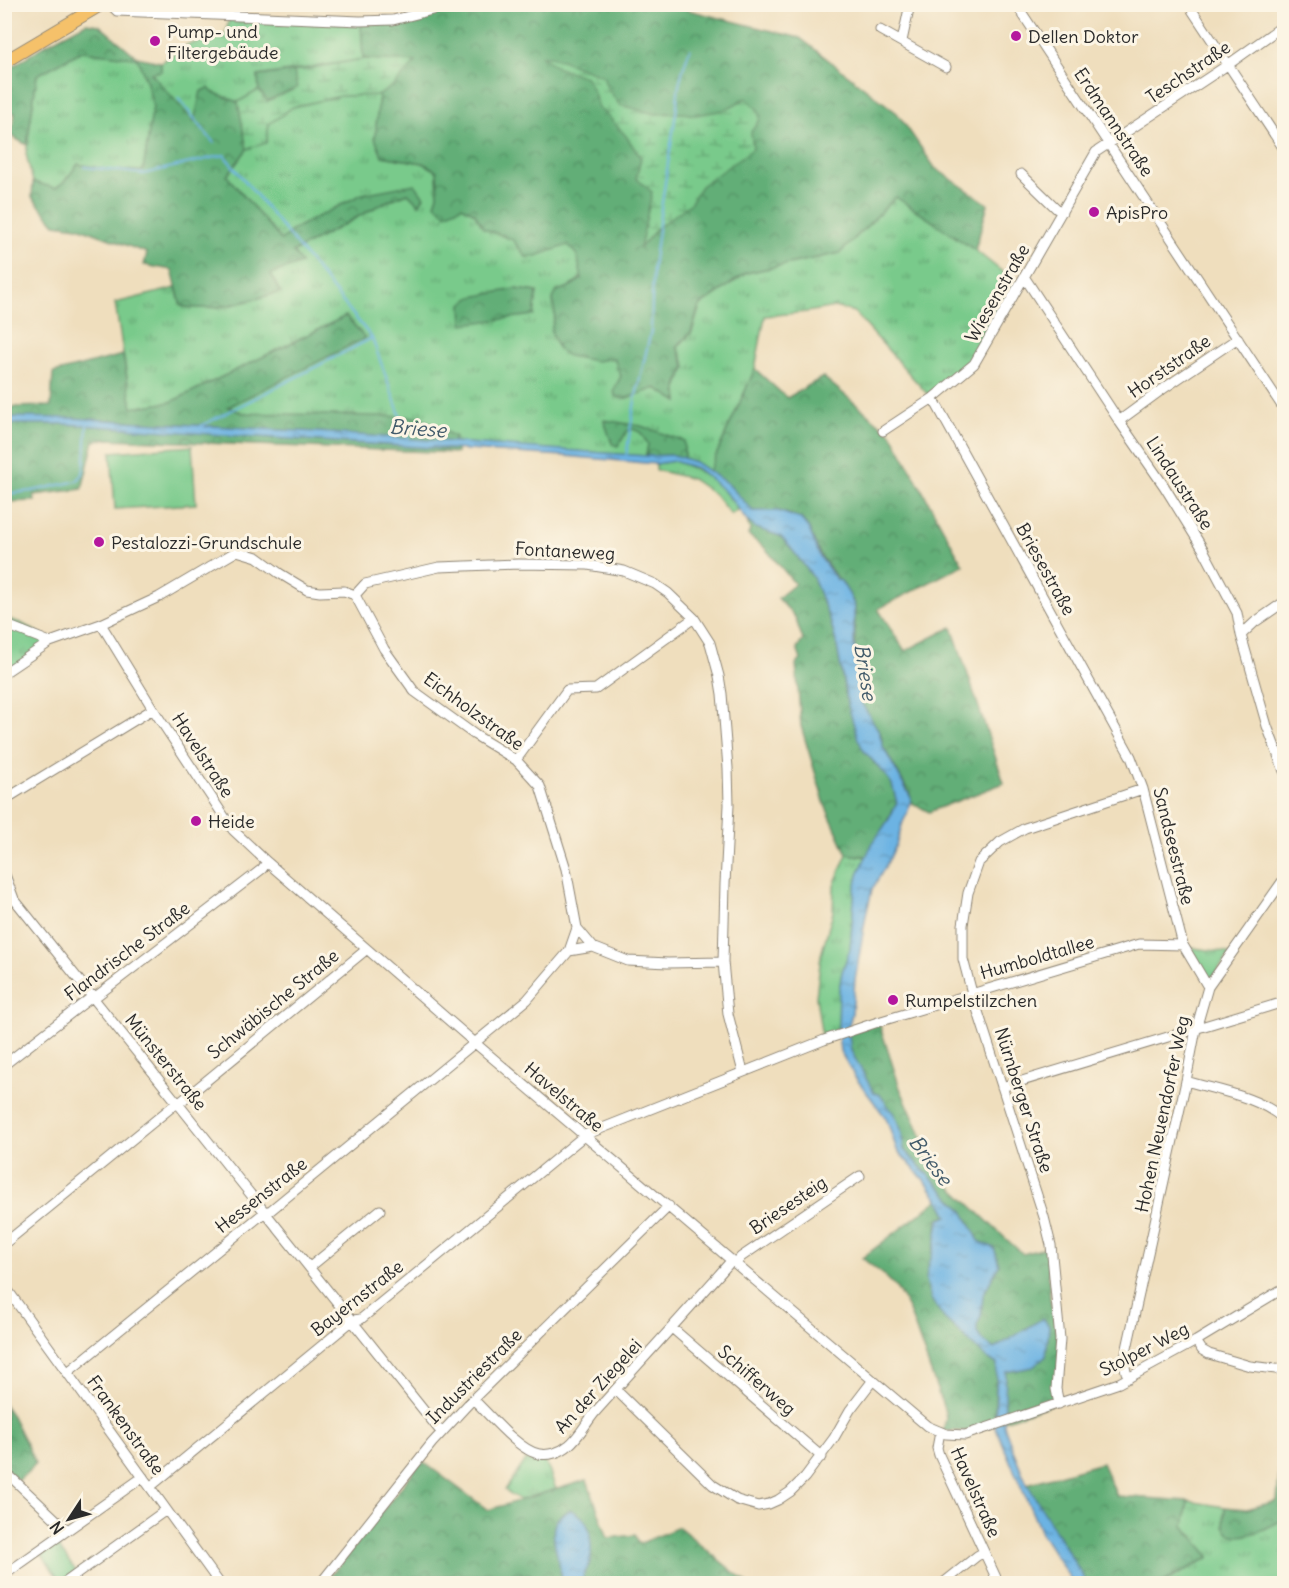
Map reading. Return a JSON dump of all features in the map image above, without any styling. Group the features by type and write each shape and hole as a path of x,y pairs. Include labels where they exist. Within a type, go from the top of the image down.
{"main road":[{"path":"4,62 102,4"}],"street":[{"path":"110,4 117,11 360,21 393,20 456,4"},
{"path":"902,41 910,4"},
{"name":"Erdmannstraße","path":"1016,4 1283,404"},
{"path":"1188,4 1284,149"},
{"name":"Teschstraße","path":"1109,144 1284,26"},
{"path":"880,30 946,68"},
{"name":"Wiesenstraße","path":"883,431 933,398 974,364 1096,152 1109,144"},
{"path":"1021,174 1062,212"},
{"name":"Lindaustraße","path":"1025,278 1164,486 1203,549 1237,613 1267,726 1284,771"},
{"name":"Horststraße","path":"1119,421 1238,338"},
{"name":"Briesestraße","path":"933,398 1131,757"},
{"path":"4,673 50,642 101,624 159,597 237,551 257,557 307,590 344,591 355,595"},
{"name":"Fontaneweg","path":"355,595 365,584 439,567 518,564 588,565 624,571 655,584 694,618 710,643 719,676 728,768 729,805 723,962 728,1014 743,1072"},
{"name":"Eichholzstraße","path":"355,595 384,649 414,691 475,735 516,760 540,786 566,869 577,928 593,947 628,961 723,962"},
{"path":"1241,635 1284,602"},
{"path":"516,760 567,690 596,689 694,618"},
{"path":"4,624 50,642"},
{"name":"Havelstraße","path":"101,624 153,709 233,830 475,1043 927,1426 940,1432 937,1448 939,1455 999,1584"},
{"path":"4,800 153,709"},
{"name":"Sandseestraße","path":"1131,757 1143,789 1183,945"},
{"name":"Nürnberger Straße","path":"1059,1404 1056,1389 1060,1339 1048,1232 972,993 963,959 963,925 968,893 979,862 1000,842 1025,828 1143,789"},
{"name":"Flandrische Straße","path":"4,1065 262,869 267,862"},
{"name":"Münsterstraße","path":"4,873 14,899 441,1432"},
{"name":"Hohen Neuendorfer Weg","path":"1129,1378 1124,1362 1196,1029 1208,987 1284,879"},
{"name":"Eichholzstraße","path":"475,1043 527,1000 569,951 577,928"},
{"name":"Humboldtallee","path":"743,1072 855,1029 1139,944 1183,945"},
{"path":"1183,945 1208,987"},
{"path":"569,951 593,947"},
{"name":"Schwäbische Straße","path":"4,1244 366,948"},
{"path":"1002,1087 1284,1002"},
{"name":"Hessenstraße","path":"68,1372 475,1043"},
{"path":"585,1135 743,1072"},
{"path":"1186,1081 1254,1101 1268,1107 1284,1119"},
{"name":"Bayernstraße","path":"150,1487 353,1320 361,1319 585,1135"},
{"name":"Briesesteig","path":"734,1261 860,1176"},
{"name":"Industriestraße","path":"320,1584 441,1432 669,1206"},
{"path":"310,1267 380,1210"},
{"name":"An der Ziegelei","path":"473,1399 525,1449 537,1454 560,1451 575,1439 596,1411 734,1261"},
{"name":"Frankenstraße","path":"4,1285 220,1584"},
{"name":"Stolper Weg","path":"940,1432 965,1435 1110,1387 1196,1341 1284,1288"},
{"name":"Schifferweg","path":"672,1328 822,1457"},
{"path":"1196,1341 1202,1350 1209,1354 1250,1366 1284,1370"},
{"path":"616,1390 712,1485 737,1500 758,1506 778,1500 805,1477 822,1457 849,1410 873,1380"},
{"path":"4,1478 12,1478 67,1530"},
{"path":"4,1575 143,1478"},
{"path":"63,1584 166,1510"},
{"path":"942,1584 984,1552"}],"green space":[{"path":"664,4 800,38 897,113 935,168 988,204 975,250 896,197 840,253 746,273 699,306 691,332 677,347 685,366 677,386 678,402 656,388 624,399 615,396 614,390 621,376 614,358 596,361 568,356 558,349 551,331 555,316 553,299 557,291 582,279 577,255 568,245 526,257 513,240 483,228 475,213 462,206 446,214 435,204 438,195 437,171 423,163 382,156 375,138 379,95 395,84 412,65 363,58 361,24 392,23 467,5"},
{"path":"230,17 361,24 364,59 258,76 259,90 238,102 212,92 195,123 150,73 161,71 161,62 189,44 225,35"},
{"path":"86,23 99,25 137,57 161,62 161,71 151,73 194,122 201,91 209,88 212,92 238,102 247,149 227,176 281,240 294,229 362,194 415,184 424,197 419,204 408,193 385,202 293,252 301,263 271,274 280,292 219,307 181,306 172,270 144,265 147,253 78,227 55,224 32,197 33,182 55,188 64,182 78,164 110,170 143,171 153,106 137,58 82,51 37,75 27,145 11,136 15,113 5,112 5,72 45,45"},
{"path":"82,51 137,57 153,106 143,171 110,170 78,164 64,182 55,188 33,182 26,154 37,75"},
{"path":"542,56 551,56 603,76 607,88 620,105 655,114 696,115 725,110 746,98 758,110 760,119 751,132 753,149 701,186 690,204 657,228 640,248 652,192 636,178 641,158 626,136 598,107 586,77 558,68"},
{"path":"364,59 416,62 395,84 379,95 340,96 293,107 269,124 266,143 247,149 238,102 259,90 267,101 297,88 294,71"},
{"path":"294,71 298,88 267,101 259,90 258,76"},
{"path":"379,95 375,138 382,156 423,163 437,171 438,195 435,204 462,206 475,213 483,228 513,240 526,257 536,256 568,244 577,255 582,277 569,287 557,291 553,300 555,316 551,331 558,349 596,361 614,358 621,376 614,390 624,399 656,388 678,402 678,386 686,366 678,347 692,332 700,306 747,273 840,253 896,197 975,250 1015,282 972,360 929,396 854,312 834,307 765,316 755,369 709,471 695,462 684,459 684,441 604,420 612,443 618,446 627,431 633,429 640,431 648,444 646,456 454,443 455,437 243,413 228,407 365,338 346,316 171,402 132,408 115,303 176,288 181,306 206,308 231,305 280,292 270,274 301,263 292,253 385,202 408,193 419,203 415,184 294,229 281,240 227,176 247,149 266,142 269,124 293,107 340,96","holes":["515,289 537,292 534,315"]},
{"path":"515,289 537,292 534,315 463,324 462,304 472,297"},
{"path":"346,316 365,338 228,407 243,413 419,417 455,437 454,443 317,432 71,418 5,420 5,413 13,407 51,406 53,373 123,355 132,408 171,402"},
{"path":"755,369 787,398 823,377 891,433 963,565 878,609 905,651 952,627 1004,783 929,812 912,803 910,794 883,746 880,731 862,704 857,680 855,605 849,594 821,556 809,529 801,518 779,511 753,511 728,484 709,471"},
{"path":"604,420 641,426 684,441 684,459 674,455 646,456 648,444 640,432 633,429 627,431 618,446 612,444"},
{"path":"15,424 65,424 457,450 457,453 106,439 94,441 82,489 34,495 35,501 5,502 4,428"},
{"path":"192,446 196,504 115,509 111,452"},
{"path":"674,461 695,469 718,484 738,509 731,515 715,495 692,479 656,470 656,464"},
{"path":"747,521 756,528 780,536 813,577 831,623 845,693 864,751 892,784 897,803 867,857 847,854 825,805 801,726 796,664 801,660 797,648 803,640 795,617 778,598 795,584 765,548 748,535 750,530"},
{"path":"5,618 21,623 51,640 5,675"},
{"path":"847,854 867,857 859,872 855,888 850,949 842,972 839,991 838,1033 821,1043 816,997 821,955 833,912 834,885"},
{"path":"1186,947 1225,952 1230,954 1209,982"},
{"path":"879,1023 900,1088 939,1175 1023,1254 1047,1247 1050,1298 1059,1348 1058,1402 1004,1421 1006,1372 1033,1367 1046,1356 1049,1326 1043,1319 994,1349 981,1339 977,1332 983,1295 999,1265 994,1248 979,1241 963,1211 904,1150 901,1129 880,1095 874,1093 851,1051 848,1033"},
{"path":"938,1200 948,1217 938,1220 932,1254 944,1318 986,1357 997,1364 994,1425 974,1431 943,1431 945,1412 910,1313 895,1286 862,1258"},
{"path":"5,1406 36,1464 18,1481 5,1468"},
{"path":"1284,1444 1284,1519 1246,1535 1231,1534 1224,1526 1225,1507 1247,1509 1277,1501"},
{"path":"526,1460 546,1462 556,1489 520,1500 505,1490"},
{"path":"422,1461 488,1510 587,1480 608,1538 635,1535 639,1544 679,1527 747,1583 582,1583 582,1577 591,1557 589,1531 571,1510 557,1520 554,1527 561,1583 530,1583 530,1574 416,1577 382,1584 324,1584"},
{"path":"1102,1463 1117,1496 1188,1501 1184,1526 1210,1557 1161,1583 1087,1583 1027,1484"},
{"path":"1188,1501 1225,1507 1224,1517 1265,1529 1284,1519 1284,1583 1161,1584 1210,1557 1184,1526"},
{"path":"56,1544 76,1571 61,1582 41,1554"},
{"path":"530,1574 530,1583 382,1584 416,1577"}],"water":[{"path":"14,417 71,418 317,432 646,456 674,455 695,462 728,484 753,511 778,511 801,519 809,529 820,557 836,579 841,581 854,605 854,644 862,704 879,731 883,747 911,798 896,845 872,890 866,915 848,1029 851,1051 874,1093 880,1095 894,1114 901,1129 904,1150 963,1211 979,1241 994,1248 999,1265 983,1295 981,1316 977,1325 977,1332 981,1339 994,1349 1043,1318 1049,1326 1046,1356 1033,1367 1006,1372 1004,1425 1027,1484 1087,1583 1073,1583 1041,1533 995,1426 997,1364 986,1357 944,1318 931,1299 926,1280 927,1271 935,1246 939,1220 948,1216 926,1182 897,1150 886,1118 855,1077 840,1051 839,991 842,972 850,949 855,888 859,872 872,844 897,803 892,784 864,751 858,739 847,702 831,623 813,577 787,543 780,536 756,528 747,521 728,495 696,468 674,461 656,464 65,424 15,424 5,428 4,420"},
{"path":"571,1510 585,1520 590,1537 590,1561 582,1583 561,1583 553,1535 557,1520"}],"waterway":[{"path":"626,457 635,400 651,331 653,268 678,91 690,49"},
{"path":"178,98 214,143"},
{"name":"Briese","path":"85,167 143,174 224,155 372,338 409,440"},
{"path":"201,426 372,338"},
{"path":"4,494 32,491 77,481 83,474 87,425"}],"place":[{"name":"Dellen Doktor","path":"1016,36"},
{"name":"Pump- und Filtergebäude","path":"155,41"},
{"name":"ApisPro","path":"1094,212"},
{"name":"Pestalozzi-Grundschule","path":"99,542"},
{"name":"Heide","path":"196,821"},
{"name":"Rumpelstilzchen","path":"893,1000"}]}
